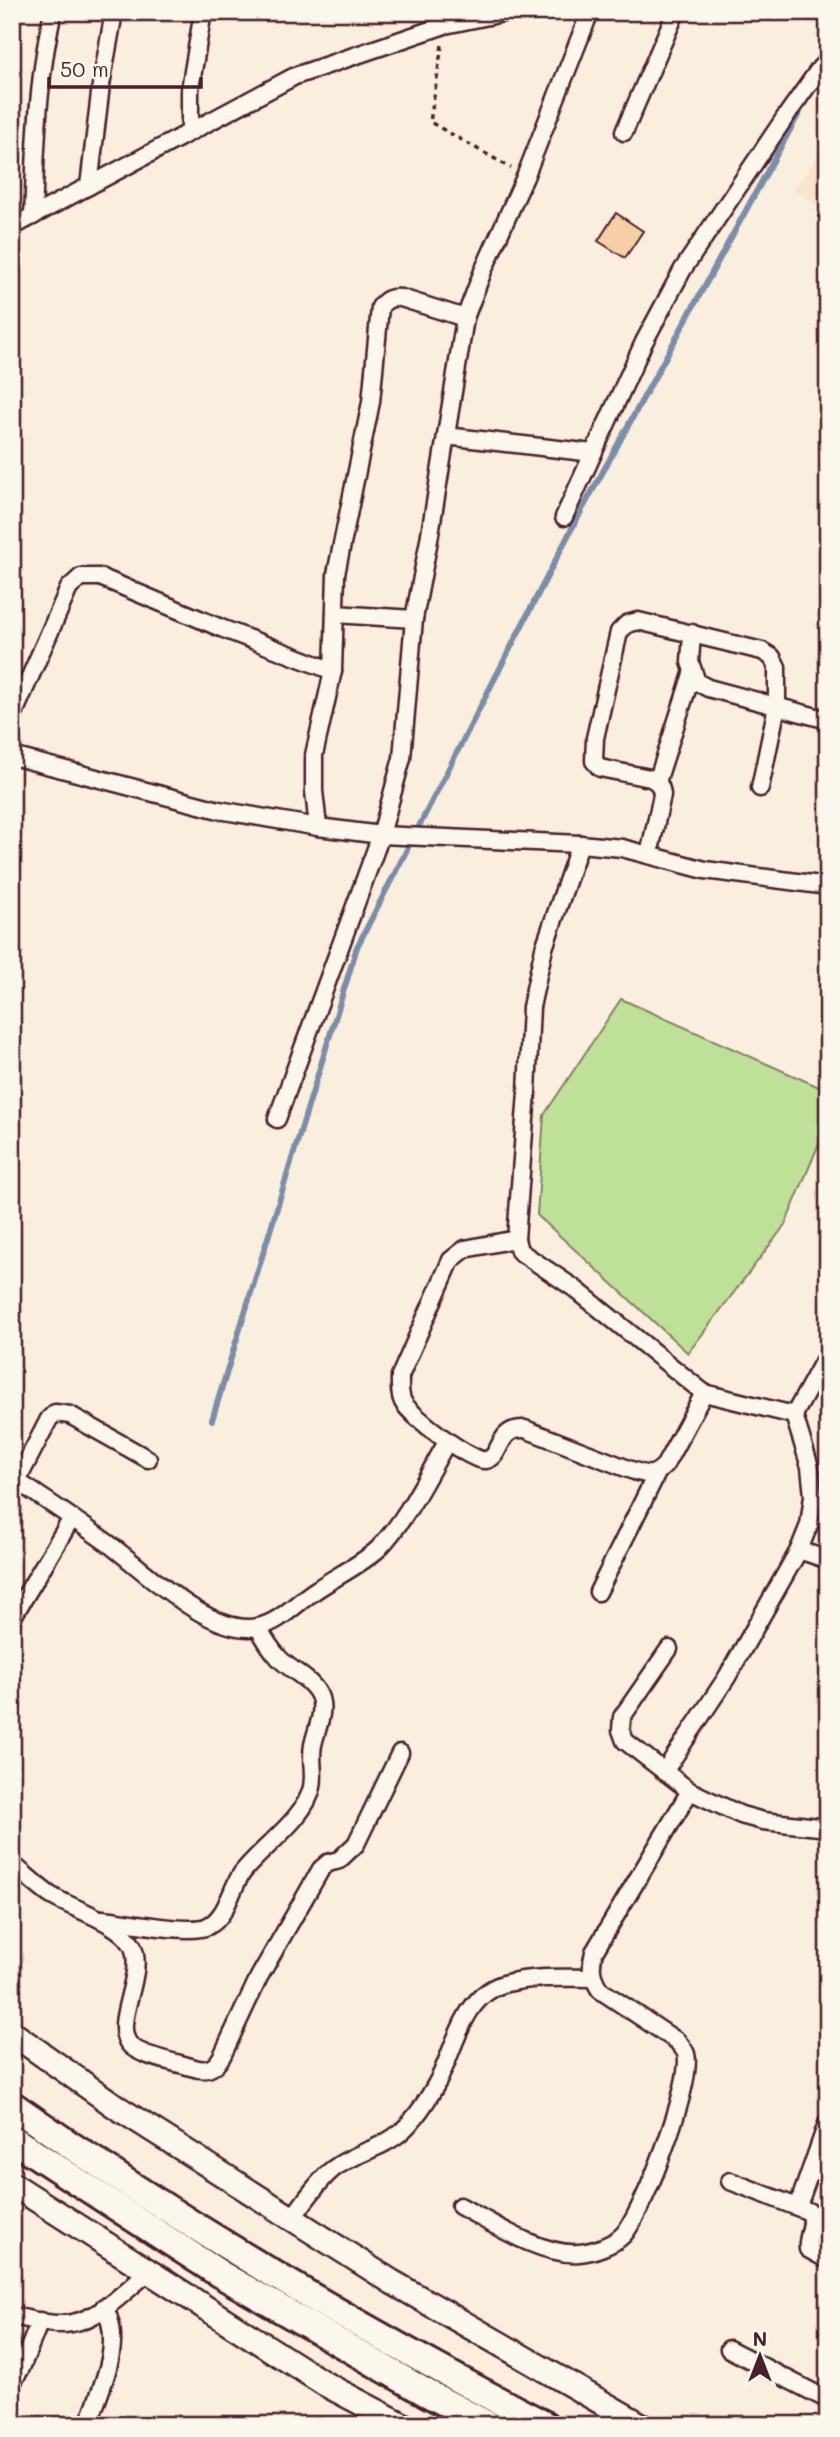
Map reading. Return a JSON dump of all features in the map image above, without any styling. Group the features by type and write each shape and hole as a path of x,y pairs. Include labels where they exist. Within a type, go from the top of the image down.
{"highway":[{"path":"12,2105 117,2176 337,2312 545,2425"},
{"path":"12,2139 220,2274 403,2380 488,2425"}],"main road":[{"path":"12,2034 118,2108 392,2282 641,2425"},
{"path":"12,2184 325,2384 403,2425"}],"street":[{"path":"33,216 39,100 45,45 53,12"},
{"path":"89,186 101,85 114,12"},
{"path":"190,131 190,89 203,12"},
{"path":"12,228 295,76 443,19 508,12"},
{"path":"277,1119 381,835 402,758 414,618 465,317 525,177 590,12"},
{"path":"624,132 676,12"},
{"path":"564,517 644,342 683,269 786,116 820,68 828,61"},
{"path":"318,827 314,755 333,671 336,574 371,402 380,307 385,300 401,298 465,317"},
{"path":"446,436 593,453"},
{"path":"12,718 69,588 81,577 100,577 333,671"},
{"path":"335,614 414,618"},
{"path":"657,782 600,768 594,761 595,738 619,632 626,624 638,621 762,651 772,657 777,667 776,706 760,788"},
{"path":"692,633 690,662 697,682 708,688 828,720"},
{"path":"649,855 662,795 657,782 692,674"},
{"path":"12,756 219,810 318,827 381,835 622,848 705,870 828,886"},
{"path":"580,844 544,947 531,1007 527,1106 516,1239 519,1251 573,1288 704,1393 794,1415"},
{"path":"516,1239 465,1249 451,1260 400,1376 404,1404 447,1441 484,1461 491,1457 507,1433 516,1428 646,1475 657,1473"},
{"path":"664,1772 727,1677 799,1550 809,1525 813,1496 807,1457 794,1415 825,1362"},
{"path":"598,1592 657,1473 665,1465 704,1393"},
{"path":"148,1459 71,1415 55,1413 15,1479 201,1613 235,1627 258,1627 279,1618 309,1594 376,1550 398,1524 447,1441"},
{"path":"12,1618 72,1518"},
{"path":"799,1550 828,1560"},
{"path":"97,1919 172,1927 207,1927 216,1920 240,1875 305,1804 312,1790 312,1747 321,1714 321,1701 317,1690 273,1651 258,1627"},
{"path":"669,1649 622,1717 621,1730 625,1741 690,1791 752,1818 828,1828"},
{"path":"12,1864 51,1895 119,1931 132,1945 136,1959 135,1979 124,2024 124,2035 131,2046 199,2070 209,2070 222,2056 258,1977 321,1870 328,1863 339,1860 356,1844 400,1753"},
{"path":"460,2206 523,2238 556,2251 579,2253 604,2247 622,2236 636,2215 655,2174 684,2085 686,2053 677,2041 600,1990 592,1978 591,1965 594,1952 690,1791"},
{"path":"292,2218 332,2170 401,2132 423,2108 467,2012 487,1991 505,1983 530,1979 592,1978"},
{"path":"798,2206 828,2121"},
{"path":"730,2181 810,2212 813,2224 807,2240 808,2249 828,2260"},
{"path":"12,2316 71,2323 90,2317 148,2272"},
{"path":"88,2425 112,2345 113,2332 104,2307"},
{"path":"12,2383 40,2321"},
{"path":"729,2349 828,2400"}],"path":[{"path":"443,19 430,122 525,177"}],"shaded area":[{"path":"828,142 828,211 793,190"}],"green space":[{"path":"621,999 828,1091 828,1122 785,1225 688,1353 537,1215 544,1115"}],"building":[{"path":"616,213 643,231 625,258 598,241"}],"waterway":[{"path":"212,1420 357,947 571,530 808,97"}]}
